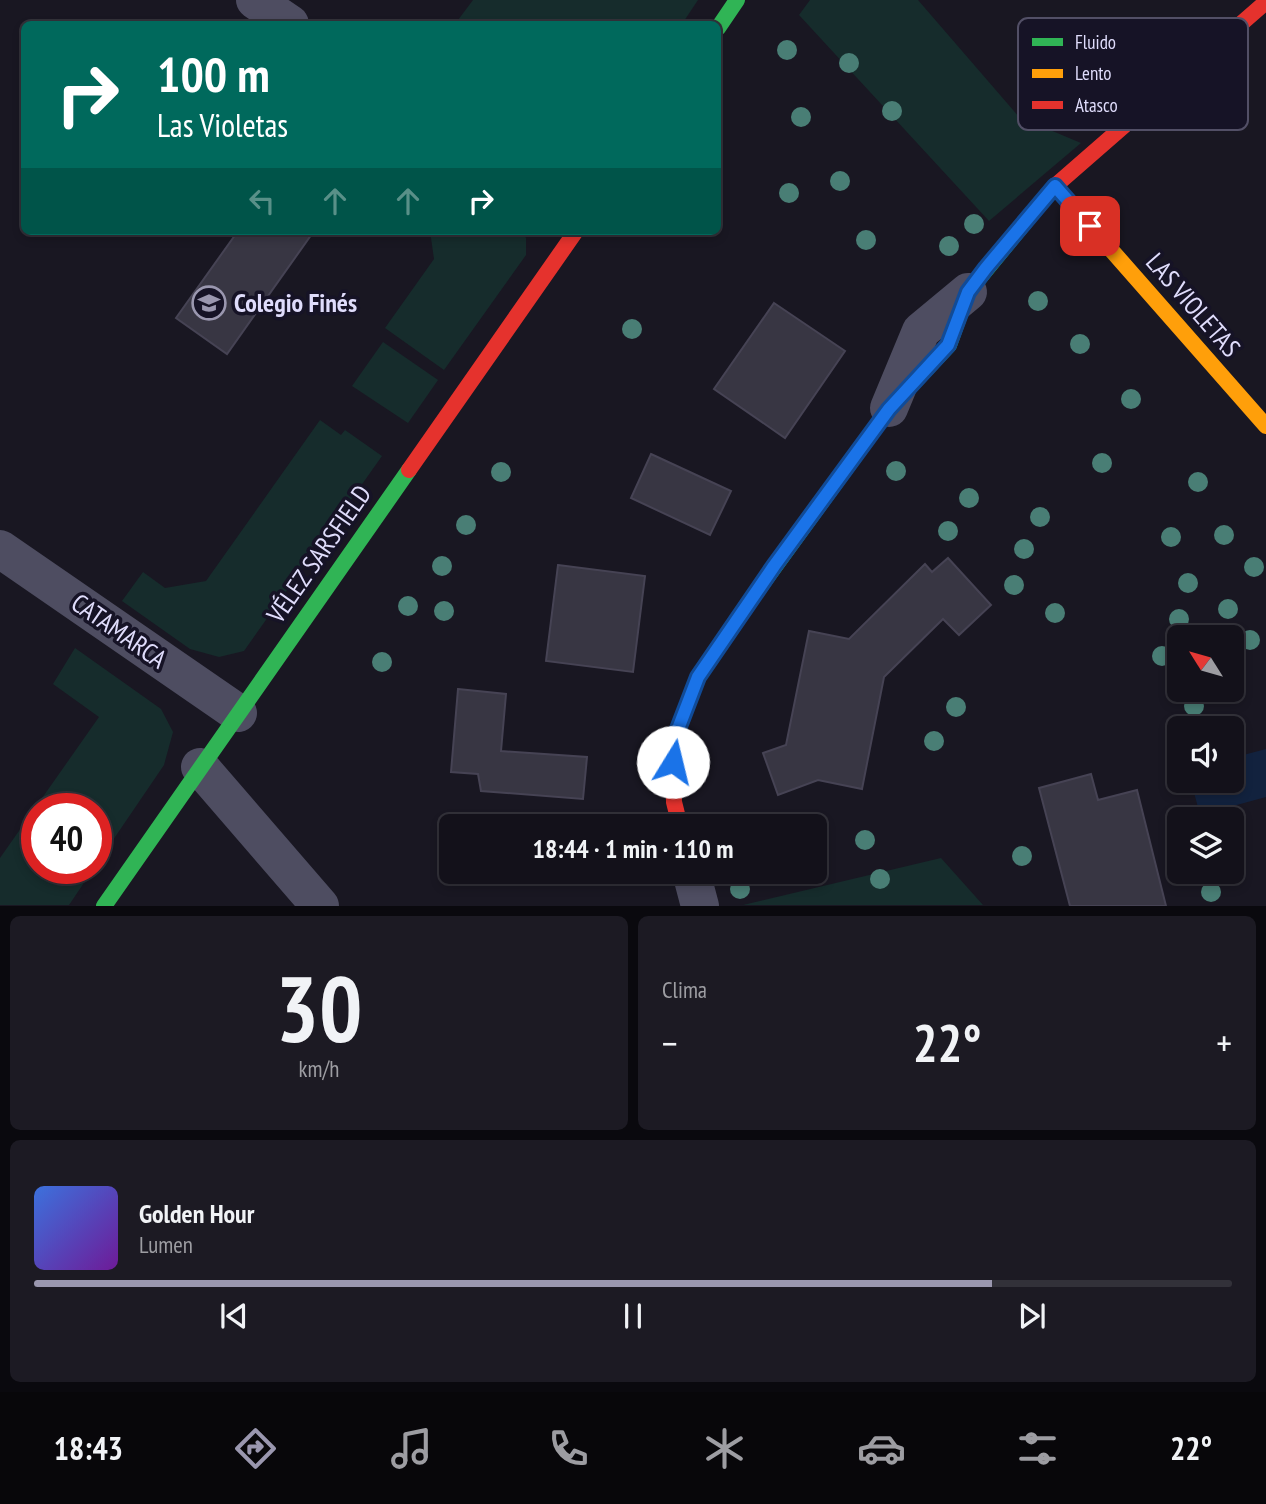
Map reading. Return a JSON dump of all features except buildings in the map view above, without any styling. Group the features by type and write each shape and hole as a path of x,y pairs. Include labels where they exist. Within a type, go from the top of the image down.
{"street":[{"path":"255,0 286,21"},
{"path":"721,24 737,0"},
{"path":"1248,18 1266,2"},
{"path":"677,814 674,802 673,742 698,677 774,566 889,409 920,331 968,292 1055,186 1119,130"},
{"name":"LAS VIOLETAS","path":"1055,186 1266,426"},
{"name":"VÉLEZ SARSFIELD","path":"104,905 573,235"},
{"name":"CATAMARCA","path":"0,549 237,713"},
{"path":"200,767 320,905"},
{"path":"694,884 700,905"}],"green space":[{"path":"473,0 698,0 684,21 457,21"},
{"path":"810,0 918,0 1018,116 1018,130 1050,130 1081,143 989,221 799,15"},
{"path":"431,235 524,235 526,238 526,255 444,370 385,328 434,259"},
{"path":"383,342 438,380 408,423 352,386"},
{"path":"320,420 341,435 345,430 382,456 244,651 219,657 190,649 122,601 143,572 165,588 206,581"},
{"path":"75,648 161,709 173,732 164,765 112,841 112,793 46,793 99,717 53,684"},
{"path":"21,828 21,884 83,884 69,905 0,905 0,858"},
{"path":"941,858 983,905 743,905"}],"water":[{"path":"1266,749 1266,797 1229,807 1198,807 1194,793 1244,793 1244,755"}],"traffic: fast":[{"path":"721,24 737,0"},
{"path":"760,587 889,409 949,345 968,292 1040,204"},
{"path":"104,906 409,470"}],"traffic: slow":[{"path":"1055,186 1266,426"}],"traffic: jam":[{"path":"1248,18 1266,2"},
{"path":"1040,204 1055,186 1119,130"},
{"path":"409,470 573,235"},
{"path":"677,814 674,802 673,742 698,677 760,587"}],"place":[{"name":"Colegio Finés","path":"209,303"}],"route":[{"path":"673,762 673,742 698,677 774,566 889,409 948,345 968,292 986,268 1055,186 1090,226"}]}
